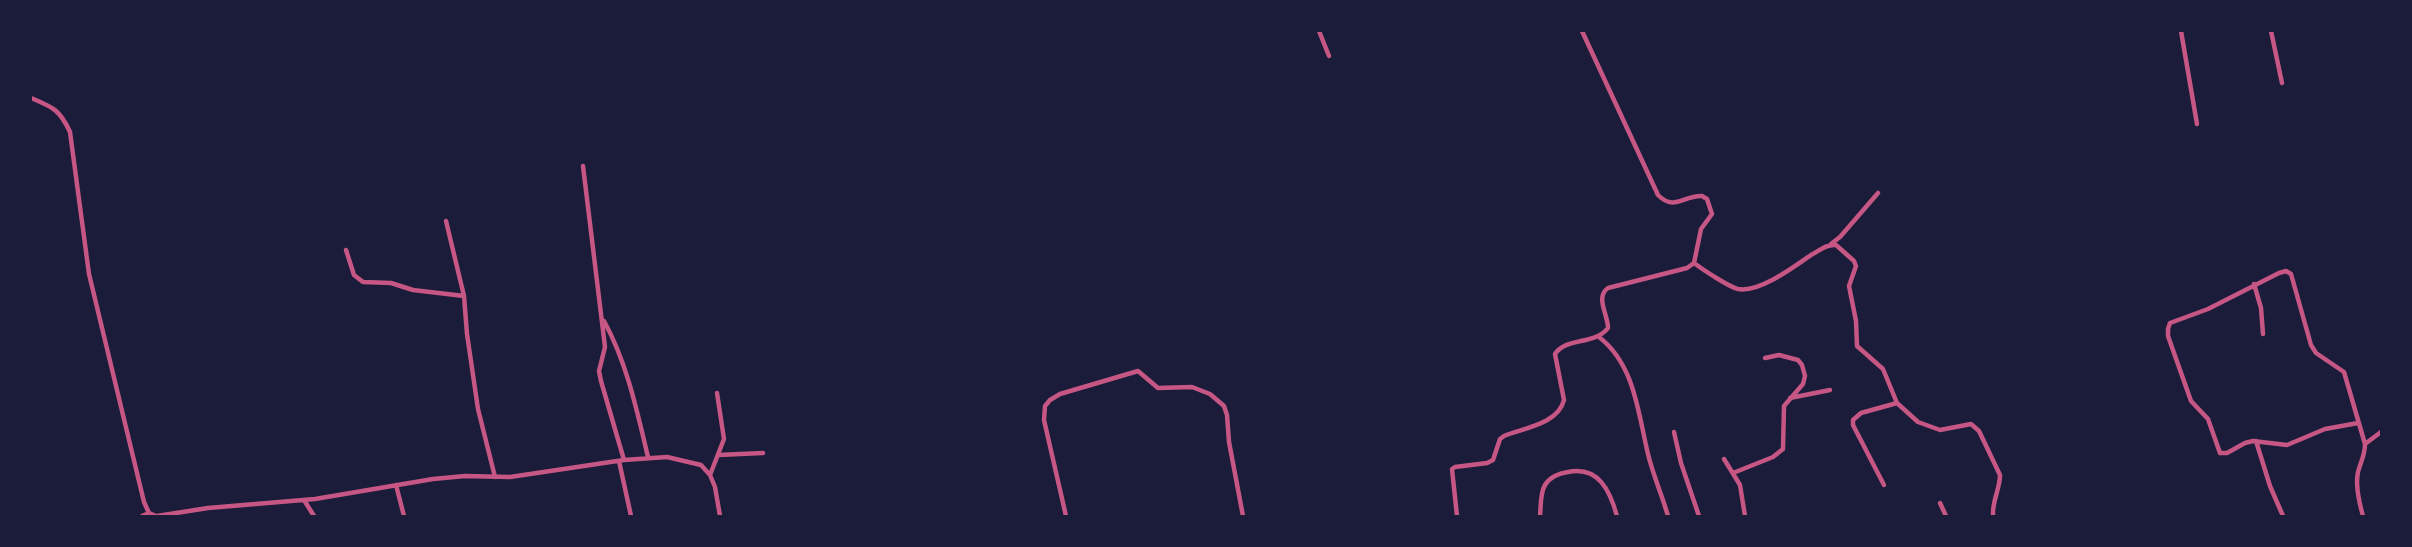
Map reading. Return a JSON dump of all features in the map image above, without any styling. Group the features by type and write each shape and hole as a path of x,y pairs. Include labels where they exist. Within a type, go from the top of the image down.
{"street":[{"path":"1319,31 1328,56"},
{"path":"1457,516 1452,469 1487,463 1496,456 1500,439 1504,436 1551,419 1558,414 1564,400 1555,354 1564,346 1599,337 1608,328 1602,297 1603,291 1608,288 1687,268 1694,263 1701,229 1712,214 1712,209 1702,196 1671,203 1663,201 1658,195 1582,31"},
{"path":"2181,31 2197,124"},
{"path":"2271,31 2282,83"},
{"path":"31,98 55,108 64,118 70,132 89,274 132,455 149,513"},
{"path":"583,166 605,347 599,371 600,381 624,460"},
{"path":"1694,263 1728,284 1736,288 1746,289 1782,274 1831,244 1840,237 1878,193"},
{"path":"446,221 464,296 472,376 494,477"},
{"path":"1831,244 1836,245 1856,266 1849,286 1856,321 1857,346 1883,369 1897,403 1907,413 1930,428 1940,430 1971,424 1979,431 2000,475 1992,507 1993,516"},
{"path":"346,250 354,275 363,282 391,283 414,290 464,296"},
{"path":"2358,423 2325,429 2287,445 2256,441 2245,443 2227,453 2220,453 2208,419 2192,401 2168,329 2170,323 2208,308 2279,273 2286,271 2291,274 2311,345 2316,353 2344,372 2365,444 2365,453 2358,473 2357,484 2363,516"},
{"path":"2254,284 2261,308 2263,334"},
{"path":"602,319 617,345 648,457"},
{"path":"1599,337 1616,354 1631,386 1640,411 1650,461 1668,516"},
{"path":"1733,473 1773,457 1783,449 1783,412 1788,399 1803,384 1805,376 1802,365 1798,360 1789,356 1765,358"},
{"path":"1066,516 1044,420 1045,406 1050,400 1065,392 1138,371 1158,388 1192,388 1210,394 1224,406 1243,516"},
{"path":"1788,399 1830,390"},
{"path":"710,475 724,439 724,428 717,394"},
{"path":"1884,485 1853,425 1853,420 1861,413 1897,403"},
{"path":"1674,432 1681,463 1699,516"},
{"path":"2365,444 2381,432"},
{"path":"2256,441 2283,516"},
{"path":"718,455 763,453"},
{"path":"142,516 149,513 156,516 183,514 304,500 465,476 494,477 537,474 624,460 668,456 701,465 710,475 716,487 720,516"},
{"path":"1724,458 1742,491 1746,516"},
{"path":"619,461 631,516"},
{"path":"1540,516 1545,485 1555,476 1574,471 1590,473 1602,483 1611,495 1617,516"},
{"path":"396,485 404,516"},
{"path":"304,500 314,516"},
{"path":"1940,503 1946,516"}]}
